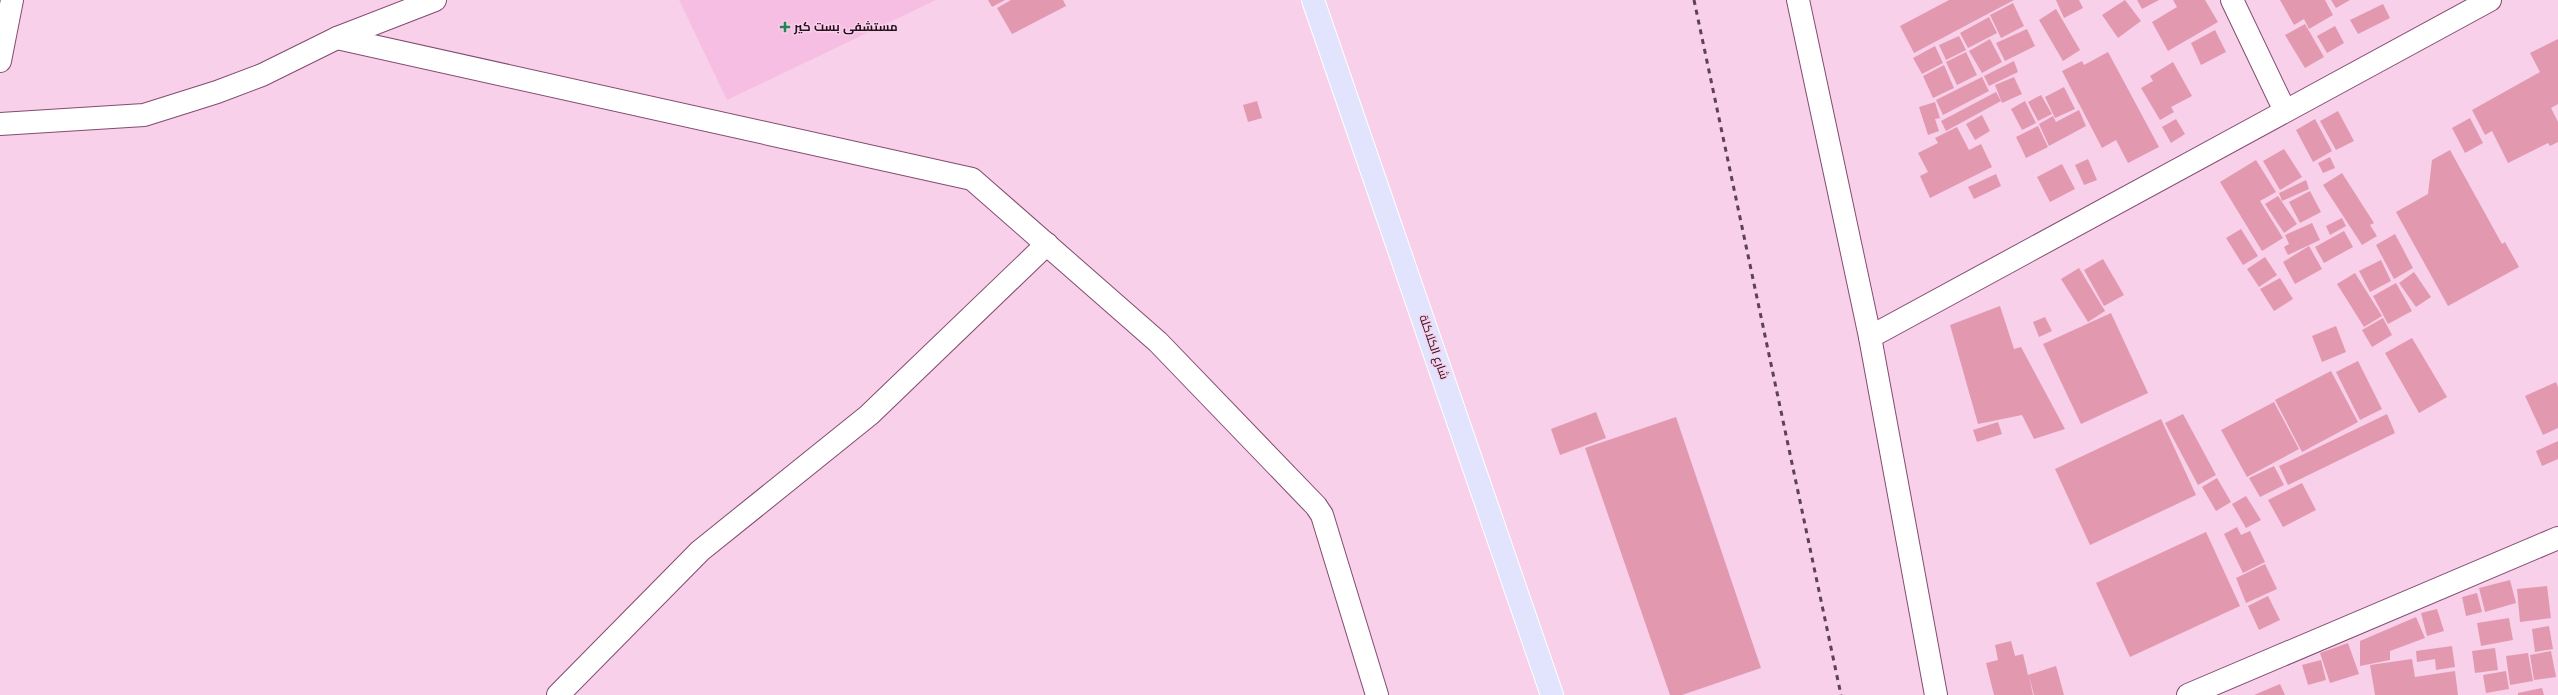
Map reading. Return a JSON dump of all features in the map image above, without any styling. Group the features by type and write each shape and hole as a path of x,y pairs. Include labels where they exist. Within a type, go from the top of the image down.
{"main road":[{"name":"شارع الكلاكلة","path":"1313,0 1552,695"}],"street":[{"path":"0,61 12,0"},
{"path":"0,124 144,115 218,92 262,75 337,38 436,0"},
{"path":"1798,0 1870,337 1936,695"},
{"path":"2232,0 2285,111"},
{"path":"1870,337 2490,0"},
{"path":"337,38 972,179 1158,342 1316,506 1322,515 1377,695"},
{"path":"558,695 700,551 869,415 1047,244"},
{"path":"2188,695 2558,538"}],"shaded area":[{"name":"مستشفى بست كير","path":"679,0 936,0 727,100"}],"building":[{"path":"988,0 1005,0 992,7"},
{"path":"1011,0 1063,0 1066,6 1012,34 997,8"},
{"path":"1949,0 2014,0 1914,53 1900,26"},
{"path":"2056,0 2079,0 2083,8 2064,18"},
{"path":"2125,0 2141,21 2118,38 2102,15"},
{"path":"2137,0 2159,0 2142,9"},
{"path":"2173,0 2205,0 2218,22 2168,51 2152,22 2177,7"},
{"path":"2280,0 2325,0 2333,15 2309,29 2304,19 2294,25"},
{"path":"2331,0 2350,0 2336,8"},
{"path":"2013,3 2024,26 2001,38 1990,15"},
{"path":"2383,4 2390,18 2358,34 2350,20"},
{"path":"2056,9 2080,50 2063,61 2039,20"},
{"path":"1989,17 1997,33 1968,48 1960,33"},
{"path":"2305,24 2324,57 2305,68 2285,35"},
{"path":"2335,26 2344,43 2327,53 2317,36"},
{"path":"2027,29 2035,46 2005,61 1996,43"},
{"path":"2215,30 2226,52 2201,65 2191,43"},
{"path":"1959,36 1966,50 1946,60 1939,45"},
{"path":"1990,39 2002,62 1982,73 1969,51"},
{"path":"2558,39 2558,104 2551,108 2558,122 2558,142 2550,146 2548,143 2508,163 2492,131 2485,135 2472,110 2540,72 2530,53"},
{"path":"1935,46 1943,63 1922,74 1913,58"},
{"path":"1966,52 1977,75 1957,85 1946,62"},
{"path":"2108,52 2159,147 2128,163 2116,140 2102,148 2062,71 2082,61 2084,65"},
{"path":"2014,61 2018,72 1989,86 1984,76"},
{"path":"2173,62 2192,96 2171,107 2174,112 2160,120 2141,88 2153,81 2150,76"},
{"path":"1944,65 1954,88 1933,98 1923,76"},
{"path":"1982,77 1989,91 1943,115 1936,100"},
{"path":"2014,77 2022,94 2002,103 1995,85"},
{"path":"2064,87 2075,109 2055,118 2045,97"},
{"path":"1996,92 2001,101 1946,131 1941,121"},
{"path":"2041,95 2052,114 2038,121 2028,102"},
{"path":"1257,101 1262,118 1248,122 1243,105"},
{"path":"2025,101 2036,123 2022,130 2011,109"},
{"path":"1935,102 1940,118 1935,119 1939,131 1928,135 1919,107"},
{"path":"2079,110 2086,126 2049,146 2039,124 2053,116 2056,122"},
{"path":"2338,111 2354,141 2336,150 2320,121"},
{"path":"1982,115 1990,131 1975,140 1966,124"},
{"path":"2470,118 2483,143 2465,153 2452,128"},
{"path":"2176,119 2185,134 2171,143 2162,127"},
{"path":"2315,119 2332,151 2313,162 2296,130"},
{"path":"2038,126 2048,147 2026,158 2016,137"},
{"path":"1957,127 1969,150 1981,144 1992,167 1930,198 1920,176 1928,172 1918,153 1938,143 1935,138"},
{"path":"2284,149 2302,177 2280,190 2263,161"},
{"path":"2450,150 2502,244 2505,242 2519,267 2448,306 2396,212 2428,194 2432,160"},
{"path":"2330,157 2335,168 2323,173 2318,163"},
{"path":"2088,159 2097,180 2084,185 2075,165"},
{"path":"2256,160 2276,192 2260,201 2283,238 2262,251 2220,182"},
{"path":"2062,164 2075,189 2050,202 2037,177"},
{"path":"2342,173 2374,223 2370,225 2377,236 2362,245 2323,185"},
{"path":"1996,174 2001,186 1974,199 1968,187"},
{"path":"2306,180 2309,189 2282,201 2279,193"},
{"path":"2310,191 2321,212 2300,223 2289,202"},
{"path":"2278,196 2297,224 2284,233 2265,204"},
{"path":"2342,218 2346,226 2330,235 2326,226"},
{"path":"2312,223 2320,240 2288,255 2284,247 2289,244 2285,235"},
{"path":"2241,229 2258,256 2243,265 2226,238"},
{"path":"2344,231 2353,247 2324,263 2315,247"},
{"path":"2395,234 2413,268 2394,279 2376,245"},
{"path":"2309,246 2322,269 2295,284 2283,262"},
{"path":"2265,257 2277,275 2259,287 2247,269"},
{"path":"2103,259 2124,295 2104,306 2084,270"},
{"path":"2381,260 2391,281 2370,292 2359,271"},
{"path":"2079,268 2105,311 2088,322 2061,279"},
{"path":"2414,272 2431,297 2416,307 2399,283"},
{"path":"2355,273 2382,316 2364,327 2337,284"},
{"path":"2280,278 2293,299 2274,311 2260,289"},
{"path":"2396,283 2412,311 2388,324 2373,296"},
{"path":"2000,306 2014,349 2021,347 2065,429 2034,439 2022,415 1978,424 1950,325"},
{"path":"2111,313 2148,393 2081,424 2043,344"},
{"path":"2045,317 2052,331 2039,337 2033,322"},
{"path":"2383,318 2392,335 2372,347 2362,330"},
{"path":"2336,326 2346,352 2322,362 2312,336"},
{"path":"2412,338 2447,397 2419,413 2385,353"},
{"path":"2358,361 2382,409 2360,420 2336,372"},
{"path":"2331,371 2358,422 2302,452 2275,400"},
{"path":"2556,382 2558,387 2558,428 2543,435 2525,396"},
{"path":"2274,402 2299,449 2247,477 2221,430"},
{"path":"1596,412 1606,438 1560,455 1551,429"},
{"path":"2183,414 2216,475 2198,485 2165,423"},
{"path":"2387,414 2395,433 2288,485 2279,466"},
{"path":"1676,417 1761,668 1682,695 1670,695 1585,448"},
{"path":"2161,419 2196,495 2090,545 2055,469"},
{"path":"1998,422 2002,434 1977,442 1973,430"},
{"path":"2558,441 2558,459 2542,466 2536,451"},
{"path":"2274,466 2284,485 2260,497 2249,478"},
{"path":"2217,478 2231,502 2216,511 2202,487"},
{"path":"2302,483 2316,510 2283,527 2268,500"},
{"path":"2246,496 2261,520 2246,528 2232,504"},
{"path":"2237,527 2241,535 2250,531 2265,562 2243,573 2224,534"},
{"path":"2206,532 2240,606 2130,657 2096,583"},
{"path":"2265,564 2277,589 2246,603 2236,578"},
{"path":"2510,580 2516,603 2485,612 2479,588"},
{"path":"2547,586 2551,618 2520,622 2517,589"},
{"path":"2477,593 2482,612 2466,616 2462,597"},
{"path":"2268,596 2280,620 2259,630 2248,606"},
{"path":"2437,609 2444,631 2427,636 2421,613"},
{"path":"2416,617 2425,638 2390,651 2390,660 2360,666 2360,641"},
{"path":"2509,618 2513,640 2481,646 2477,623"},
{"path":"2549,626 2553,649 2535,652 2532,629"},
{"path":"2011,641 2015,656 2023,654 2028,675 2056,666 2064,695 2034,695 2029,676 2033,695 1994,695 1986,663 1998,660 1995,645"},
{"path":"2348,643 2359,674 2330,683 2320,653"},
{"path":"2452,646 2455,667 2436,670 2435,659 2417,662 2416,651"},
{"path":"2495,648 2498,670 2475,673 2472,651"},
{"path":"2551,651 2556,677 2534,680 2530,655"},
{"path":"2528,653 2533,681 2510,685 2506,656"},
{"path":"2412,659 2415,677 2455,671 2458,695 2375,695 2370,665"},
{"path":"2321,660 2326,680 2308,685 2302,665"},
{"path":"2506,671 2509,689 2486,693 2483,675"},
{"path":"2280,684 2285,695 2254,695"},
{"path":"2542,688 2544,695 2518,695 2518,693"}],"railway":[{"path":"1694,0 1841,695"}],"place":[{"name":"مستشفى بست كير","path":"785,27"}]}
